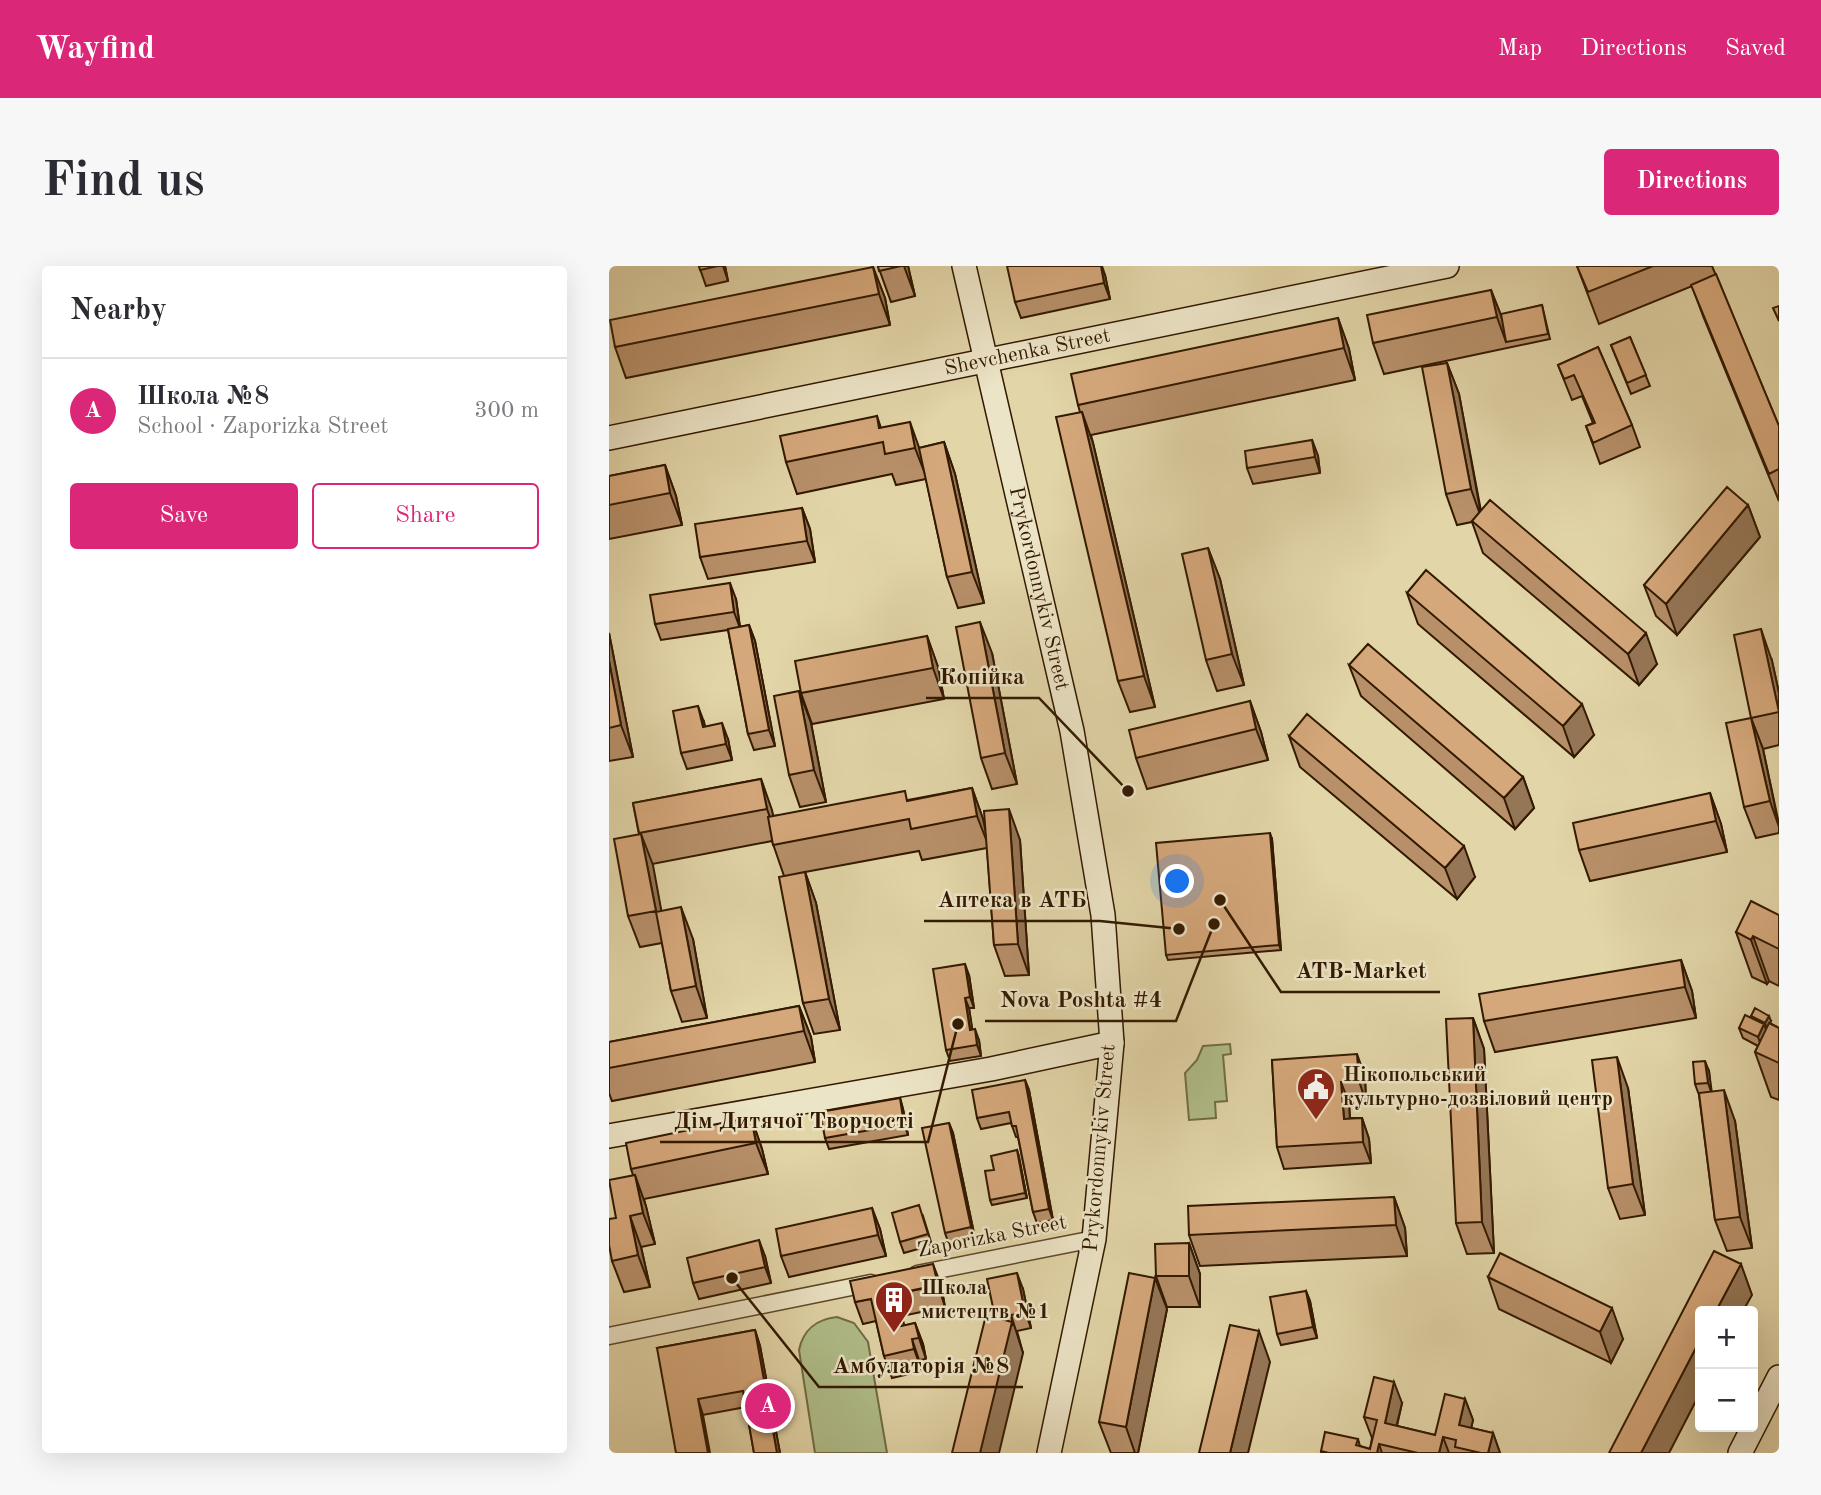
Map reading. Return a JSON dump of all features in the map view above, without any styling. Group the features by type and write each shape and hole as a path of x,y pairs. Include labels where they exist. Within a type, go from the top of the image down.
{"street":[{"name":"Prykordonnykiv Street","path":"964,266 1072,731 1103,915 1112,1043 1094,1239 1049,1453"},
{"name":"Shevchenka Street","path":"609,438 1447,266"},
{"path":"609,1136 991,1069 1112,1043"},
{"name":"Zaporizka Street","path":"609,1336 1094,1239"},
{"path":"1740,1453 1779,1377"}],"green space":[{"path":"1230,1044 1231,1054 1223,1055 1227,1101 1215,1102 1216,1118 1189,1120 1185,1073 1197,1060 1203,1046"},
{"path":"837,1317 854,1323 868,1342 887,1453 815,1453 799,1350 812,1327 823,1320"}],"building":[{"path":"699,266 718,266 700,270"},
{"path":"878,266 901,266 879,271"},
{"path":"1007,266 1101,266 1104,283 1015,302"},
{"path":"1577,266 1653,266 1588,292"},
{"path":"873,267 879,294 615,347 610,320"},
{"path":"1716,274 1779,426 1779,469 1769,474 1691,285"},
{"path":"1491,290 1497,317 1373,343 1367,315"},
{"path":"1542,305 1548,334 1506,342 1501,314"},
{"path":"1779,306 1779,321 1773,308"},
{"path":"1338,318 1344,348 1078,405 1071,374"},
{"path":"1630,337 1646,375 1627,383 1611,345"},
{"path":"1598,347 1632,425 1593,443 1586,426 1595,423 1574,375 1564,379 1558,365"},
{"path":"1447,363 1471,489 1446,494 1422,367"},
{"path":"1082,412 1144,676 1118,681 1056,417"},
{"path":"877,416 879,428 910,422 915,448 885,454 883,442 786,462 780,436"},
{"path":"1312,440 1315,457 1247,468 1245,451"},
{"path":"944,442 972,572 947,577 919,448"},
{"path":"665,465 670,493 609,505 609,476"},
{"path":"1727,487 1748,505 1666,604 1644,585"},
{"path":"1490,500 1646,633 1628,654 1472,521"},
{"path":"802,508 807,541 700,557 695,524"},
{"path":"1208,548 1232,654 1206,660 1182,554"},
{"path":"1426,570 1582,704 1563,726 1407,593"},
{"path":"730,583 734,612 655,624 650,595"},
{"path":"980,622 1005,753 981,758 956,627"},
{"path":"749,625 769,730 748,734 728,629"},
{"path":"1761,629 1779,712 1751,718 1734,635"},
{"path":"927,636 933,668 801,693 795,661"},
{"path":"1368,644 1523,777 1504,798 1349,665"},
{"path":"609,661 621,725 609,728"},
{"path":"799,691 814,770 789,775 774,696"},
{"path":"1250,701 1256,729 1136,758 1129,730"},
{"path":"698,706 703,727 722,723 726,744 681,753 673,711"},
{"path":"1307,714 1464,846 1445,868 1289,736"},
{"path":"1751,718 1770,801 1744,807 1726,723"},
{"path":"761,779 767,809 639,833 633,803"},
{"path":"972,788 977,816 911,829 909,819 773,845 768,817 905,791 907,801"},
{"path":"1710,793 1716,821 1579,850 1573,823"},
{"path":"1009,809 1018,944 994,945 984,811"},
{"path":"1270,833 1279,945 1166,955 1156,843"},
{"path":"641,834 656,911 628,916 614,839"},
{"path":"805,872 829,999 803,1003 779,877"},
{"path":"1751,901 1779,915 1779,949 1753,936 1751,940 1736,932"},
{"path":"681,907 696,986 671,991 656,912"},
{"path":"1681,960 1685,987 1484,1021 1479,994"},
{"path":"965,964 970,997 965,998 970,1030 975,1029 977,1045 946,1050 933,969"},
{"path":"799,1006 804,1031 609,1068 609,1042"},
{"path":"1755,1008 1769,1016 1765,1023 1751,1016"},
{"path":"1745,1015 1764,1024 1758,1037 1739,1028"},
{"path":"1473,1018 1482,1222 1456,1223 1446,1019"},
{"path":"1769,1023 1779,1028 1779,1063 1755,1052"},
{"name":"Нікопольський культурно-дозвіловий центр","path":"1357,1054 1359,1081 1341,1082 1344,1119 1362,1118 1363,1142 1277,1147 1272,1060"},
{"path":"1617,1057 1633,1184 1608,1188 1592,1060"},
{"path":"1705,1061 1708,1083 1695,1084 1693,1062"},
{"path":"1025,1080 1049,1209 1033,1212 1016,1126 1012,1126 1009,1112 977,1118 972,1090"},
{"path":"1724,1090 1740,1217 1715,1220 1699,1093"},
{"path":"900,1098 904,1124 825,1138 820,1112"},
{"path":"751,1117 756,1143 631,1169 626,1143"},
{"path":"949,1123 971,1227 945,1233 922,1128"},
{"path":"1017,1150 1025,1193 990,1200 985,1171 994,1170 991,1156"},
{"path":"635,1175 643,1213 630,1216 638,1255 612,1261 609,1219 616,1218 609,1180"},
{"path":"1394,1197 1396,1225 1189,1235 1188,1206"},
{"path":"919,1205 928,1234 900,1242 892,1213"},
{"path":"872,1208 878,1235 781,1256 776,1229"},
{"path":"759,1240 765,1267 693,1283 687,1258"},
{"path":"1189,1243 1189,1276 1156,1276 1155,1244"},
{"path":"1714,1251 1741,1264 1719,1306 1695,1306 1695,1350 1641,1453 1609,1453"},
{"path":"1500,1253 1612,1308 1600,1332 1488,1277"},
{"path":"933,1264 938,1285 894,1294 901,1326 915,1323 919,1338 912,1339 914,1349 884,1356 871,1299 855,1302 850,1281"},
{"path":"1017,1273 1025,1312 1011,1315 1013,1326 1012,1322 995,1317 987,1279"},
{"path":"1129,1273 1155,1278 1126,1427 1099,1422"},
{"path":"1306,1291 1313,1327 1277,1334 1270,1297"},
{"path":"986,1315 1012,1322 980,1453 952,1453"},
{"path":"1230,1325 1259,1331 1230,1453 1199,1453"},
{"path":"755,1330 777,1453 754,1453 743,1391 698,1399 708,1453 676,1453 657,1348"},
{"path":"1374,1377 1394,1382 1385,1423 1435,1435 1445,1394 1465,1399 1459,1425 1493,1433 1488,1453 1455,1447 1456,1440 1443,1437 1439,1453 1418,1453 1379,1444 1377,1453 1321,1451 1325,1432 1358,1439 1356,1445 1370,1449 1377,1420 1364,1417"}],"place":[{"name":"Копійка","path":"1128,791"},
{"name":"ATB-Market","path":"1220,900"},
{"name":"Nova Poshta #4","path":"1214,924"},
{"name":"Аптека в АТБ","path":"1179,929"},
{"name":"Дім Дитячої Творчості","path":"958,1024"},
{"name":"Нікопольський культурно-дозвіловий центр","path":"1316,1121"},
{"name":"Амбулаторія №8","path":"732,1278"},
{"name":"Школа мистецтв №1","path":"894,1334"},
{"name":"Школа №8","path":"768,1406"}]}
